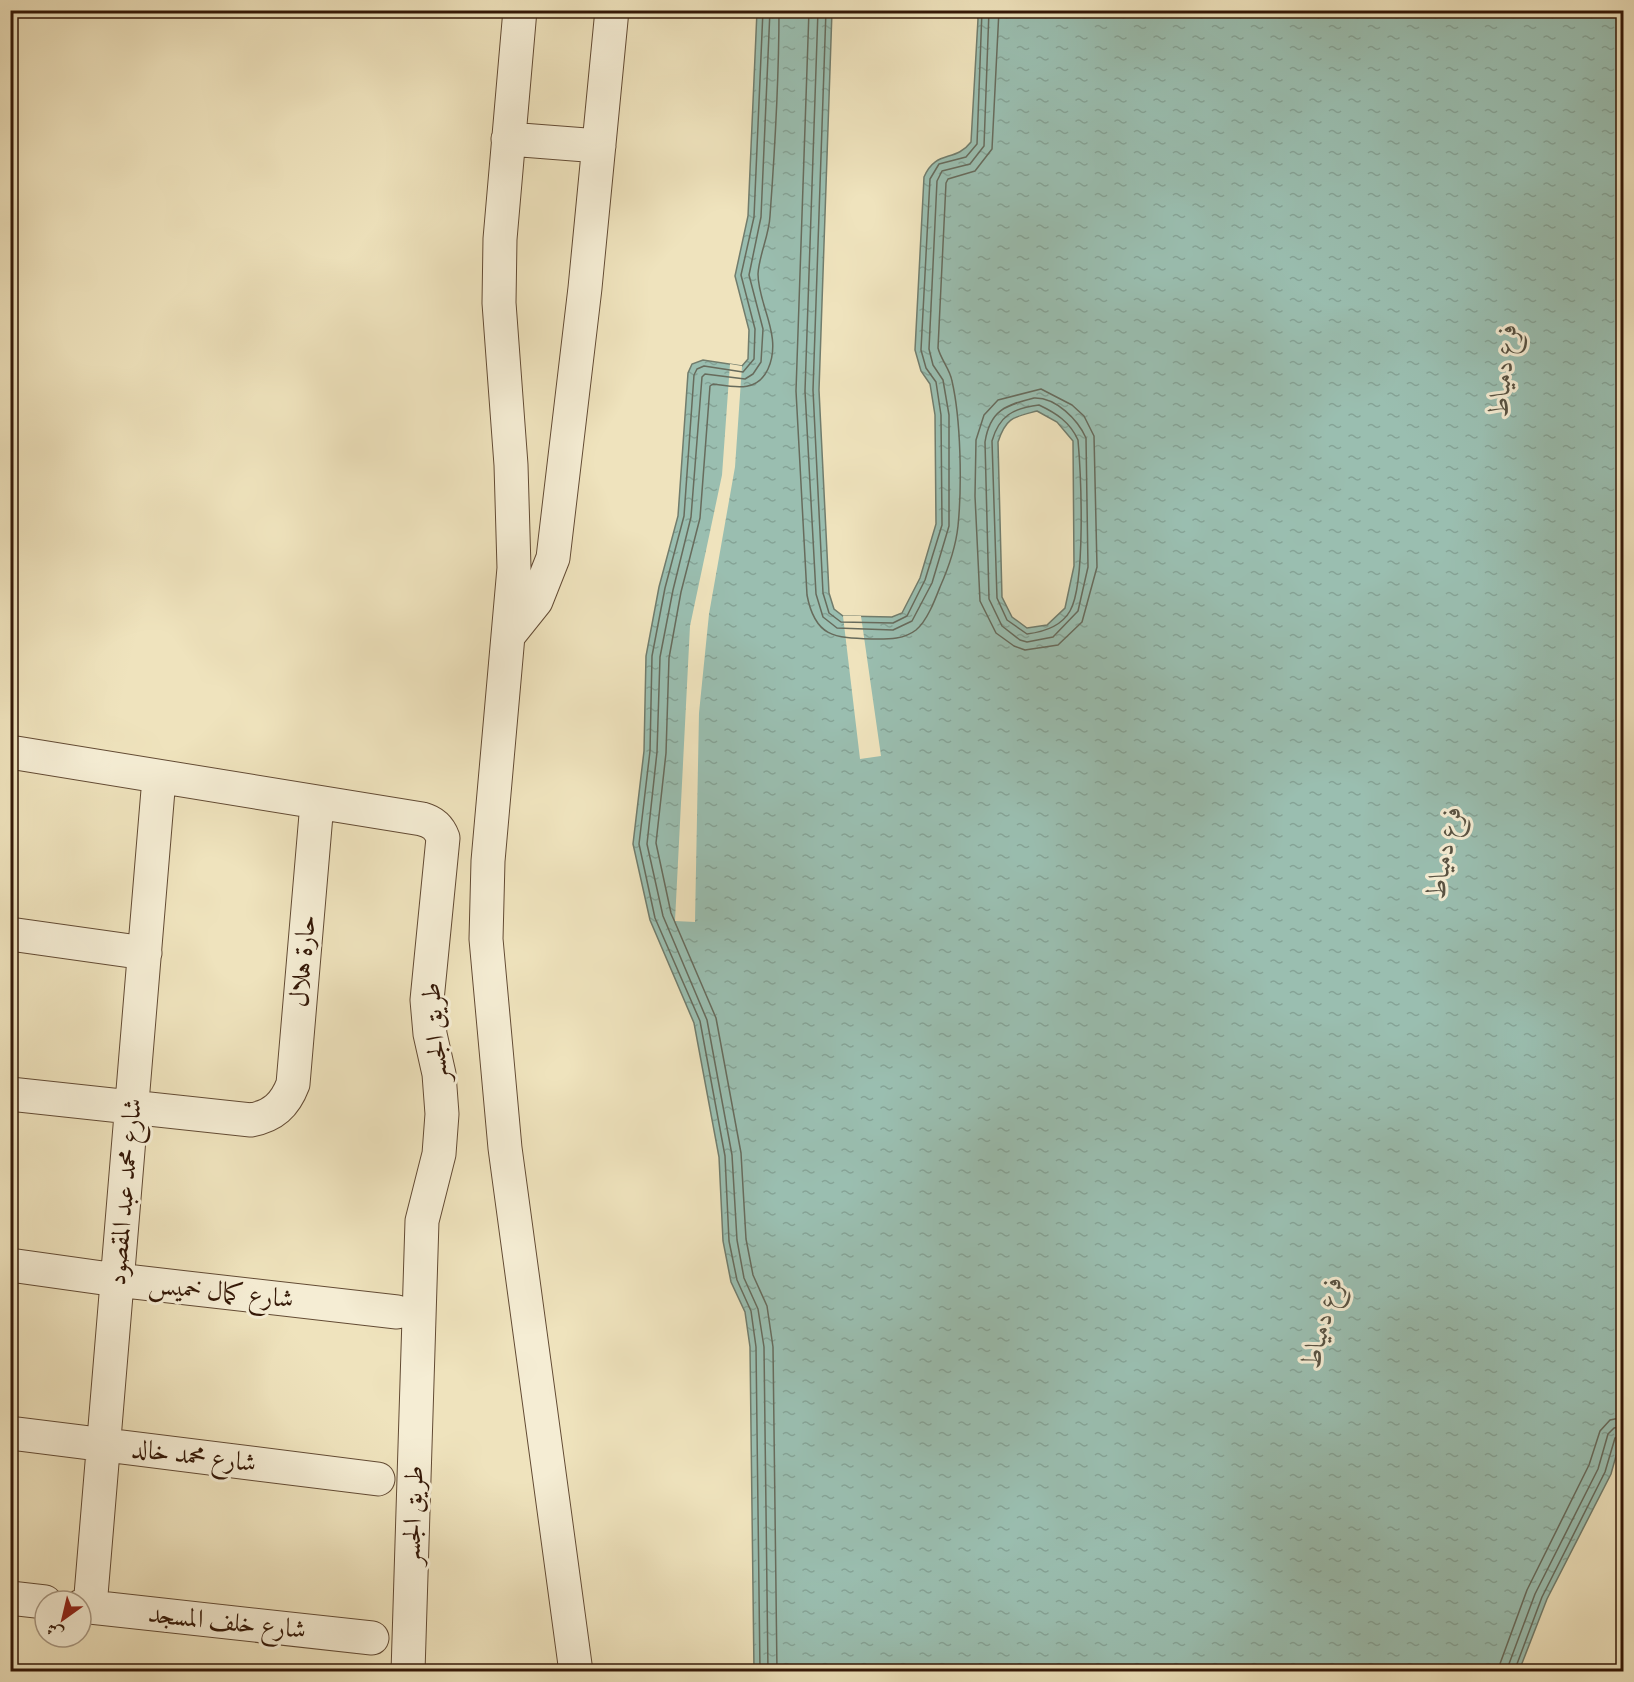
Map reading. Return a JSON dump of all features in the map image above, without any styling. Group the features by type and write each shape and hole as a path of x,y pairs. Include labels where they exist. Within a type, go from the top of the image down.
{"street":[{"path":"520,10 500,239 499,303 514,516 514,568 488,861 487,976 505,1148 576,1671"},
{"path":"508,636 536,601 552,558 599,146 612,10"},
{"path":"508,139 599,146"},
{"name":"طريق الجسر","path":"10,752 430,821 440,831 443,838 427,1000 442,1114 439,1154 422,1221 408,1671"},
{"name":"شارع محمد عبد المقصود","path":"87,1589 103,1444 159,778"},
{"name":"حارة هلال","path":"132,1109 251,1120 275,1112 287,1098 293,1084 317,803"},
{"path":"10,934 145,953"},
{"path":"10,1094 132,1109"},
{"name":"شارع كمال خميس","path":"10,1265 117,1280 397,1312"},
{"name":"شارع محمد خالد","path":"10,1433 378,1479"},
{"path":"10,1598 33,1601"},
{"name":"شارع خلف المسجد","path":"93,1608 372,1638"}],"water":[{"name":"فرع دمياط","path":"757,11 832,11 819,390 829,593 834,609 843,616 892,617 902,613 920,578 936,524 935,415 930,384 921,371 915,350 924,177 934,163 959,152 971,142 978,19 976,11 1623,11 1623,1431 1611,1474 1547,1599 1519,1671 754,1671 750,1347 745,1312 731,1282 723,1241 719,1157 694,1023 650,920 633,844 644,751 646,656 659,587 678,516 688,373 692,364 703,360 742,366 748,359 749,330 735,276 748,216","holes":["1037,411 1057,422 1073,441 1074,566 1065,608 1047,625 1027,628 1012,617 1002,597 998,442 1004,427 1012,419 1022,415"]}],"pier":[{"path":"730,364 742,366 735,467 709,614 699,713 695,922 675,921 690,626 722,475"},
{"path":"843,616 861,616 881,756 860,759"}]}
